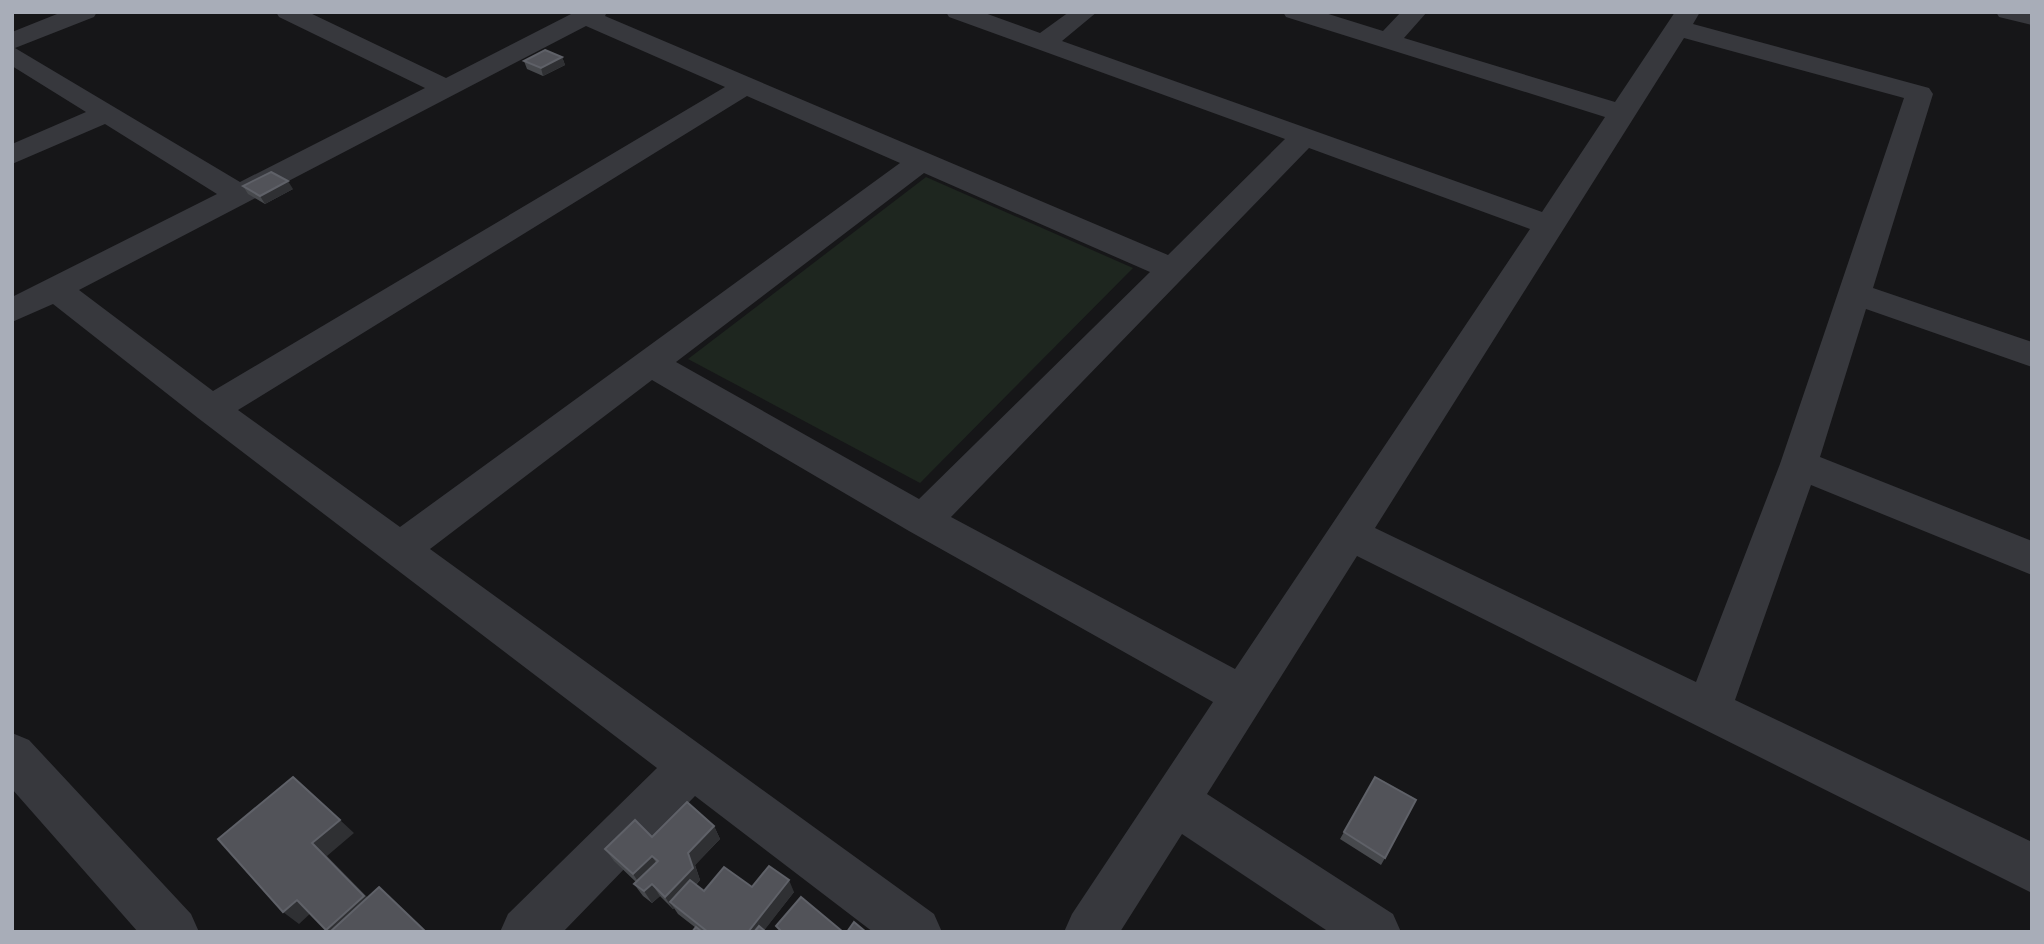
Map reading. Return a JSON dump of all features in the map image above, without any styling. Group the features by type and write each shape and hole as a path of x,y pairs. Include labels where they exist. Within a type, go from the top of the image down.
{"street":[{"path":"12,41 85,12"},
{"path":"957,12 1549,225"},
{"path":"1043,43 1085,12"},
{"path":"1295,12 1622,113"},
{"path":"1387,41 1415,12"},
{"path":"2008,12 2032,18"},
{"path":"306,15 444,88"},
{"path":"12,311 590,15 1172,269"},
{"path":"1090,932 1683,20 1919,94 1799,464 1709,708"},
{"path":"12,55 238,194"},
{"path":"211,409 747,85"},
{"path":"12,155 108,113"},
{"path":"923,520 1304,137"},
{"path":"401,549 923,160"},
{"path":"56,289 211,409 916,932"},
{"path":"1854,293 2032,355"},
{"path":"650,363 923,520 1243,696"},
{"path":"1799,464 2032,559"},
{"path":"1349,534 2032,868"},
{"path":"12,755 173,932"},
{"path":"526,932 691,767"},
{"path":"1175,801 1375,932"}],"shaded area":[{"path":"926,177 1133,268 920,483 688,359"}],"building":[{"path":"545,50 562,57 541,68 524,61"},
{"path":"271,172 288,181 260,196 243,186"},
{"path":"293,777 340,820 312,843 364,896 326,930 297,900 283,912 218,839"},
{"path":"1375,777 1416,800 1385,858 1344,832"},
{"path":"687,802 714,826 688,853 693,868 665,897 652,884 644,891 634,884 658,861 652,856 633,874 605,849 635,820 652,837"},
{"path":"769,866 789,880 748,932 708,932 670,902 690,880 704,891 724,867 752,887"},
{"path":"379,887 426,932 330,932"},
{"path":"801,897 843,932 782,932 776,926"},
{"path":"854,922 866,932 847,932"},
{"path":"759,926 766,932 754,932"}]}
